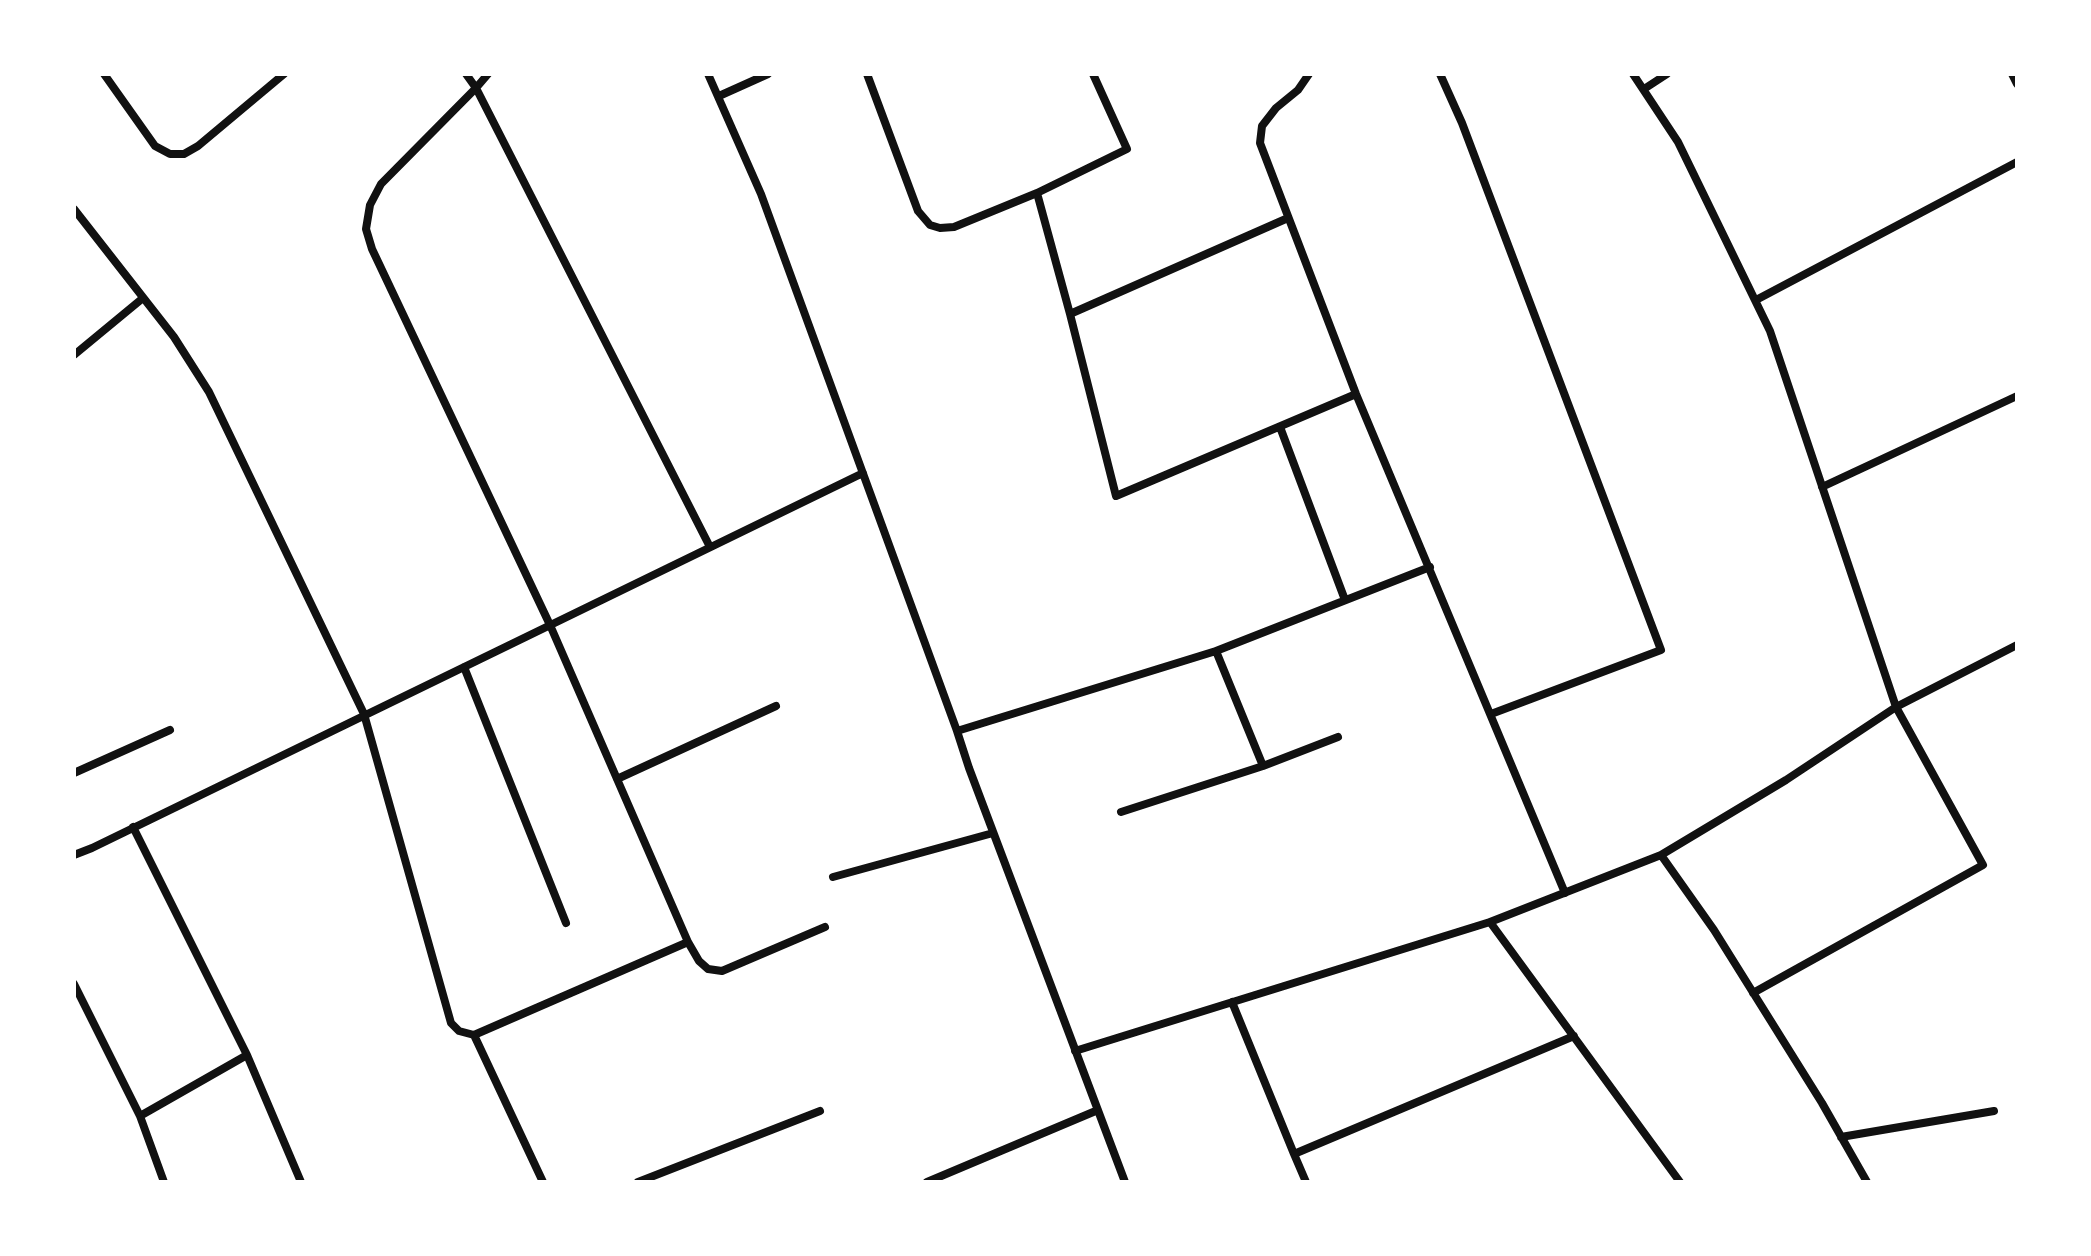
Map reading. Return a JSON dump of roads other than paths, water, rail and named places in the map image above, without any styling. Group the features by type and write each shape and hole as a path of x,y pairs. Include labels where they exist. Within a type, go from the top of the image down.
{"street":[{"path":"104,74 155,146 170,154 184,154 198,146 284,74"},
{"path":"466,74 476,88 710,547"},
{"path":"488,74 381,184 370,205 366,229 372,249 550,625 699,961 708,969 722,971 825,927"},
{"path":"708,74 761,194 993,833 1125,1182"},
{"path":"719,96 768,74"},
{"path":"867,74 918,211 930,225 940,228 954,227 1037,193 1127,149 1093,74"},
{"path":"1309,74 1298,90 1276,108 1262,126 1260,143 1356,394 1565,893"},
{"path":"1440,74 1474,152 1661,650 1491,714"},
{"path":"1633,74 1678,142 1770,331 1896,707 1983,865 1753,993"},
{"path":"1644,89 1667,74"},
{"path":"2012,74 2017,84"},
{"path":"1756,300 2017,162"},
{"path":"1037,193 1116,496 1356,394"},
{"path":"74,209 174,337 209,392 364,714 451,1023 459,1031 474,1035 688,942"},
{"path":"1070,314 1288,218"},
{"path":"74,355 143,298"},
{"path":"1822,487 2017,396"},
{"path":"1280,427 1345,600"},
{"path":"74,855 863,473"},
{"path":"957,731 1216,651 1430,567"},
{"path":"1075,1051 1490,922 1661,855 1786,780 1896,707 2017,645"},
{"path":"1216,651 1263,766"},
{"path":"464,667 566,923"},
{"path":"617,779 776,706"},
{"path":"74,773 170,730"},
{"path":"1121,812 1263,766 1338,737"},
{"path":"133,827 247,1055 301,1182"},
{"path":"833,877 993,833"},
{"path":"1661,855 1714,930 1867,1182"},
{"path":"1490,922 1680,1182"},
{"path":"74,984 140,1116 164,1182"},
{"path":"1232,1002 1306,1182"},
{"path":"474,1035 543,1182"},
{"path":"1294,1154 1574,1036"},
{"path":"140,1116 247,1055"},
{"path":"927,1182 1098,1110"},
{"path":"638,1182 820,1111"},
{"path":"1841,1137 1994,1111"}]}
